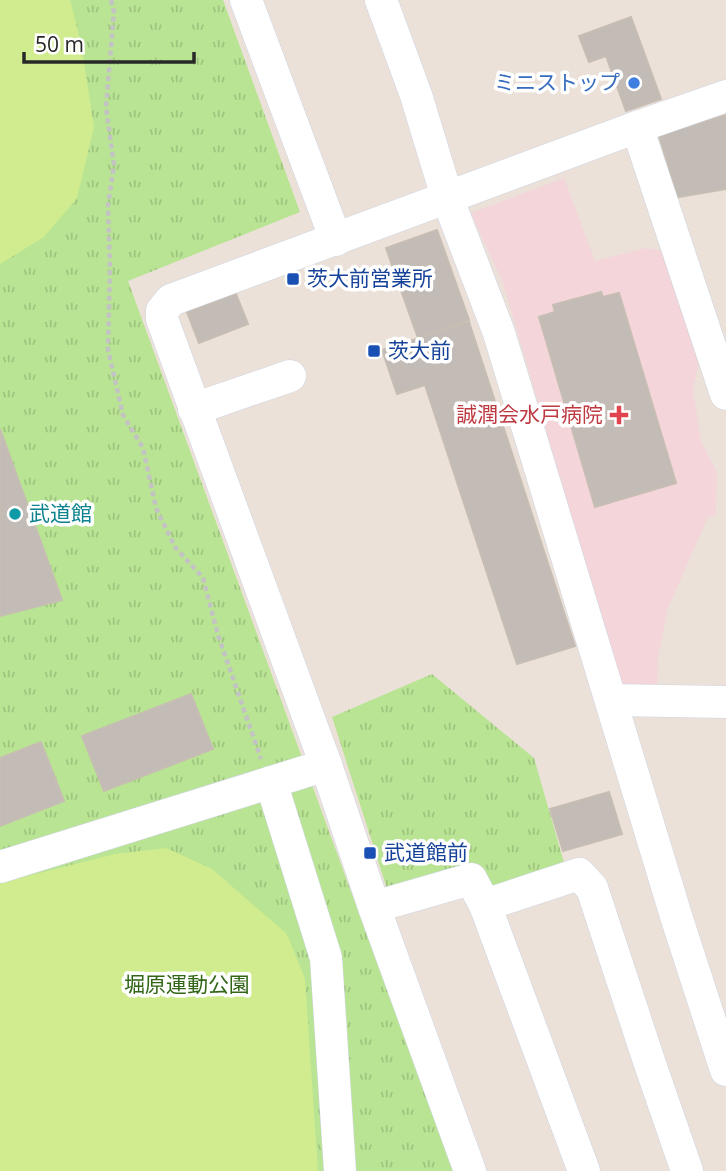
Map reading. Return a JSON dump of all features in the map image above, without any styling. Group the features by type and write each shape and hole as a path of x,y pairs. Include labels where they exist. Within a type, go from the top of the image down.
{"street":[{"path":"246,0 336,240"},
{"path":"381,0 416,94 447,197 502,343 677,919 726,1070"},
{"path":"470,1171 374,907 326,765 194,409 162,319 162,311 171,300 726,96"},
{"path":"637,127 726,394"},
{"path":"194,409 290,376"},
{"path":"611,700 726,702"},
{"path":"0,867 326,765"},
{"path":"271,782 326,958 340,1171"},
{"path":"485,905 579,874 593,888 687,1171"},
{"path":"374,907 471,879 485,905 584,1171"}],"path":[{"path":"111,0 114,12 106,107 114,165 108,205 110,268 107,350 123,415 143,448 156,508 175,547 203,578 218,635 262,764 271,782"}],"shaded area":[{"name":"誠潤会水戸病院","path":"564,178 595,261 646,248 669,252 700,358 693,389 701,441 717,472 716,516 708,517 668,608 658,657 657,694 623,692 503,283 471,213"}],"green space":[{"name":"堀原運動公園","path":"0,0 223,0 300,212 128,281 453,1171 0,1171"},
{"path":"0,0 70,0 81,43 94,127 77,198 44,237 0,264"},
{"path":"432,674 534,758 567,873 487,900 471,875 390,898 332,717"},
{"path":"166,848 212,869 287,934 305,979 318,1171 0,1171 0,883 115,854"}],"building":[{"path":"631,17 661,99 626,111 606,56 589,62 579,36"},
{"path":"726,115 726,189 678,197 659,136"},
{"path":"437,230 469,320 418,338 386,248"},
{"path":"601,292 603,297 619,293 676,483 595,507 539,317 555,312 553,305"},
{"path":"236,294 248,324 199,343 187,312"},
{"path":"469,322 575,646 517,664 425,385 397,394 382,350"},
{"name":"武道館","path":"0,429 62,600 0,616"},
{"path":"191,694 213,749 104,791 82,736"},
{"path":"41,742 64,801 0,826 0,758"},
{"path":"609,792 622,834 563,851 550,809"}],"place":[{"name":"ミニストップ","path":"634,83"},
{"name":"茨大前営業所","path":"293,279"},
{"name":"茨大前","path":"374,351"},
{"name":"誠潤会水戸病院","path":"619,415"},
{"name":"武道館","path":"15,514"},
{"name":"武道館前","path":"370,853"}]}
